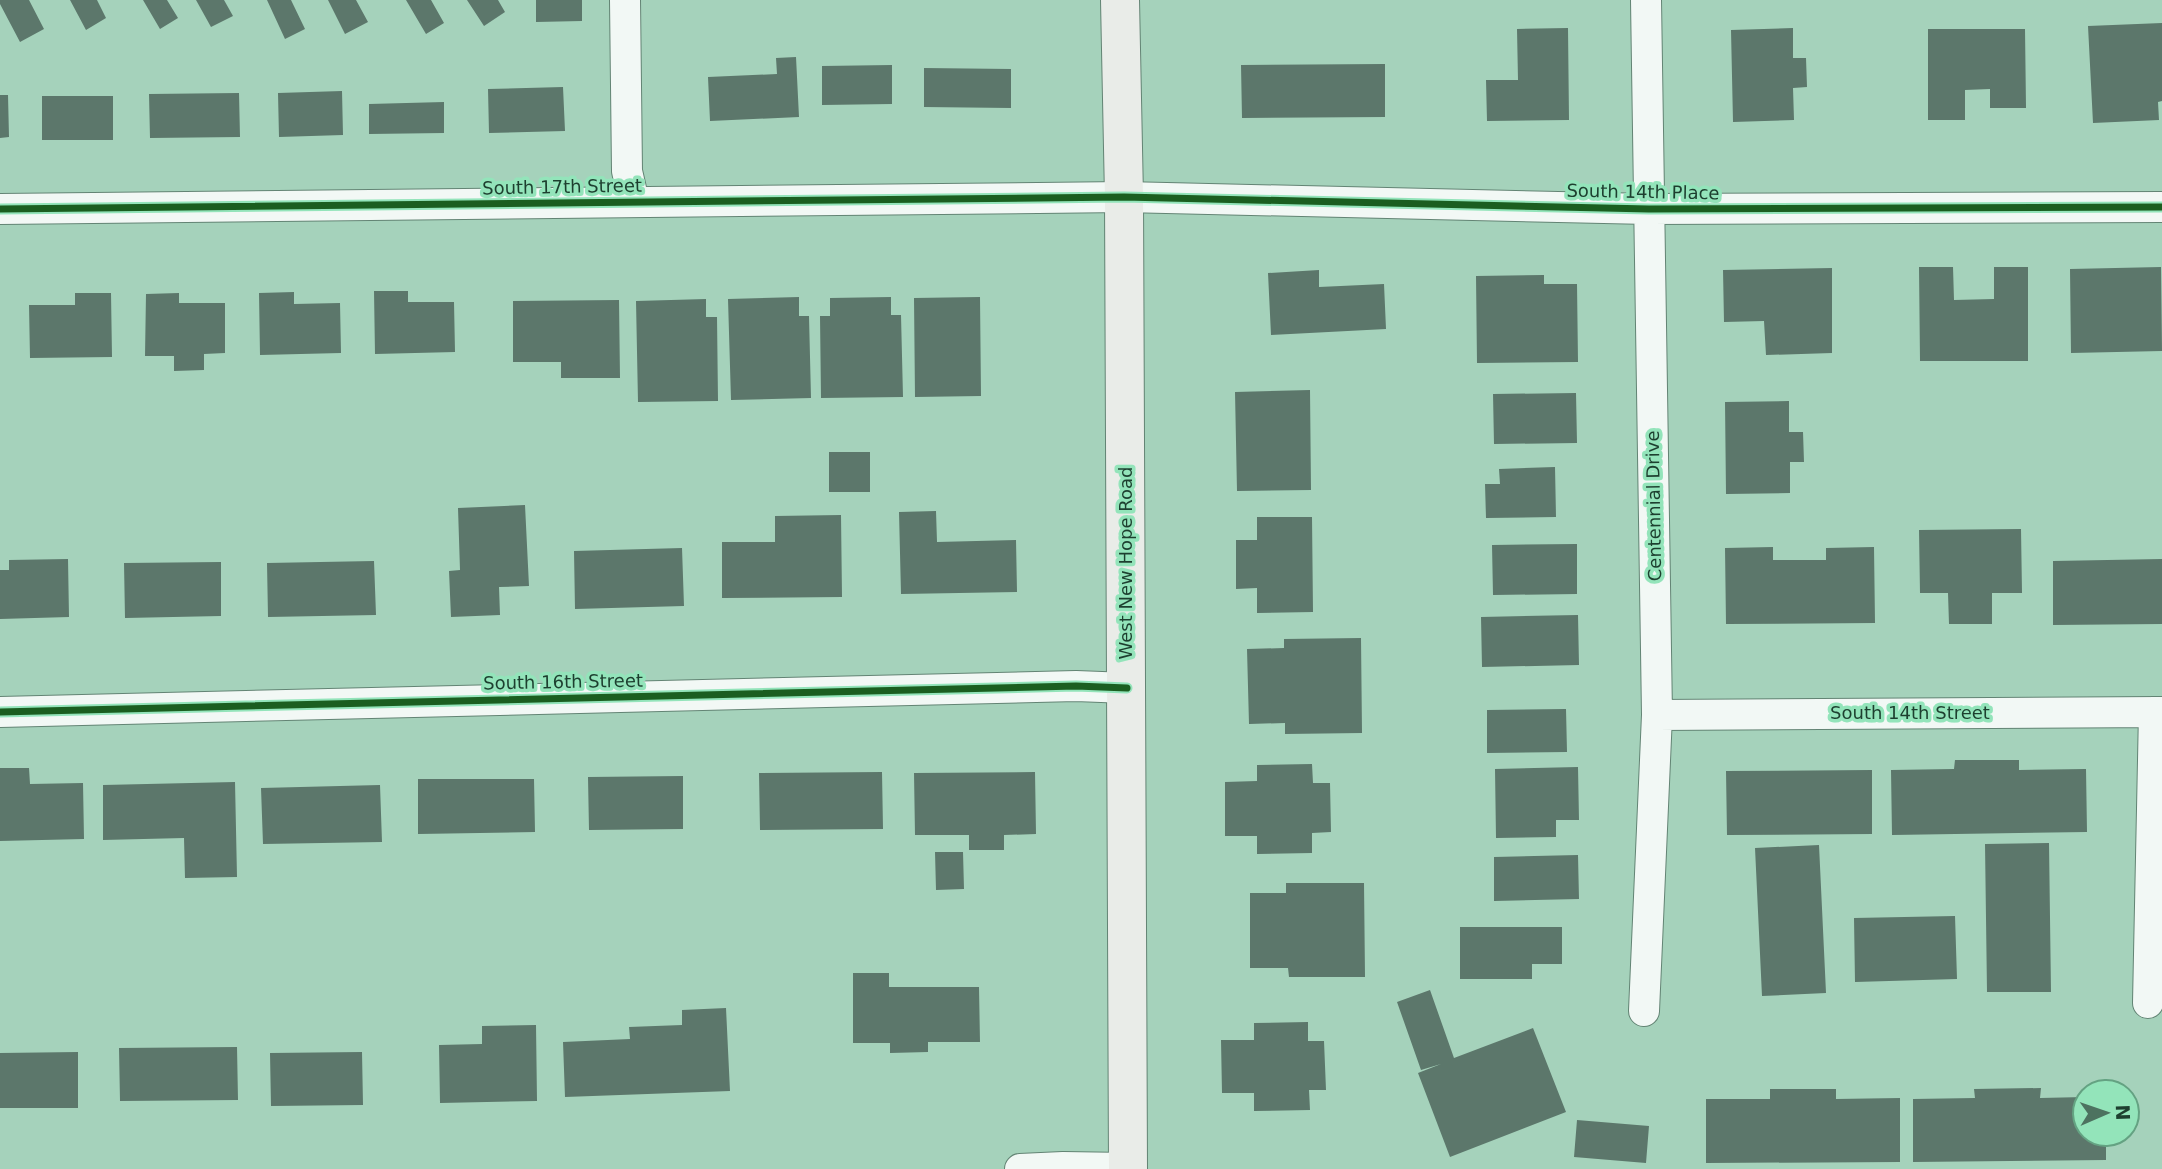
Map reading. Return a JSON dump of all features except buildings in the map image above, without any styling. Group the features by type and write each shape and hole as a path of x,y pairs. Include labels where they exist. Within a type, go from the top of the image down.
{"main road":[{"name":"West New Hope Road","path":"1120,0 1124,197 1128,1169"}],"street":[{"path":"625,0 627,171 634,202"},
{"name":"Centennial Drive","path":"1644,1011 1657,715 1646,0"},
{"name":"South 17th Street","path":"0,209 1124,197"},
{"name":"South 14th Place","path":"1124,197 1649,209 2162,207"},
{"name":"South 16th Street","path":"0,712 1076,686 1127,688"},
{"path":"2148,1003 2158,712"},
{"name":"South 14th Street","path":"1657,715 2158,712"},
{"path":"1020,1169 1128,1169"}],"cycle path":[{"path":"0,209 1124,197 1649,209 2162,207"},
{"path":"0,712 1076,686 1127,688"}]}
